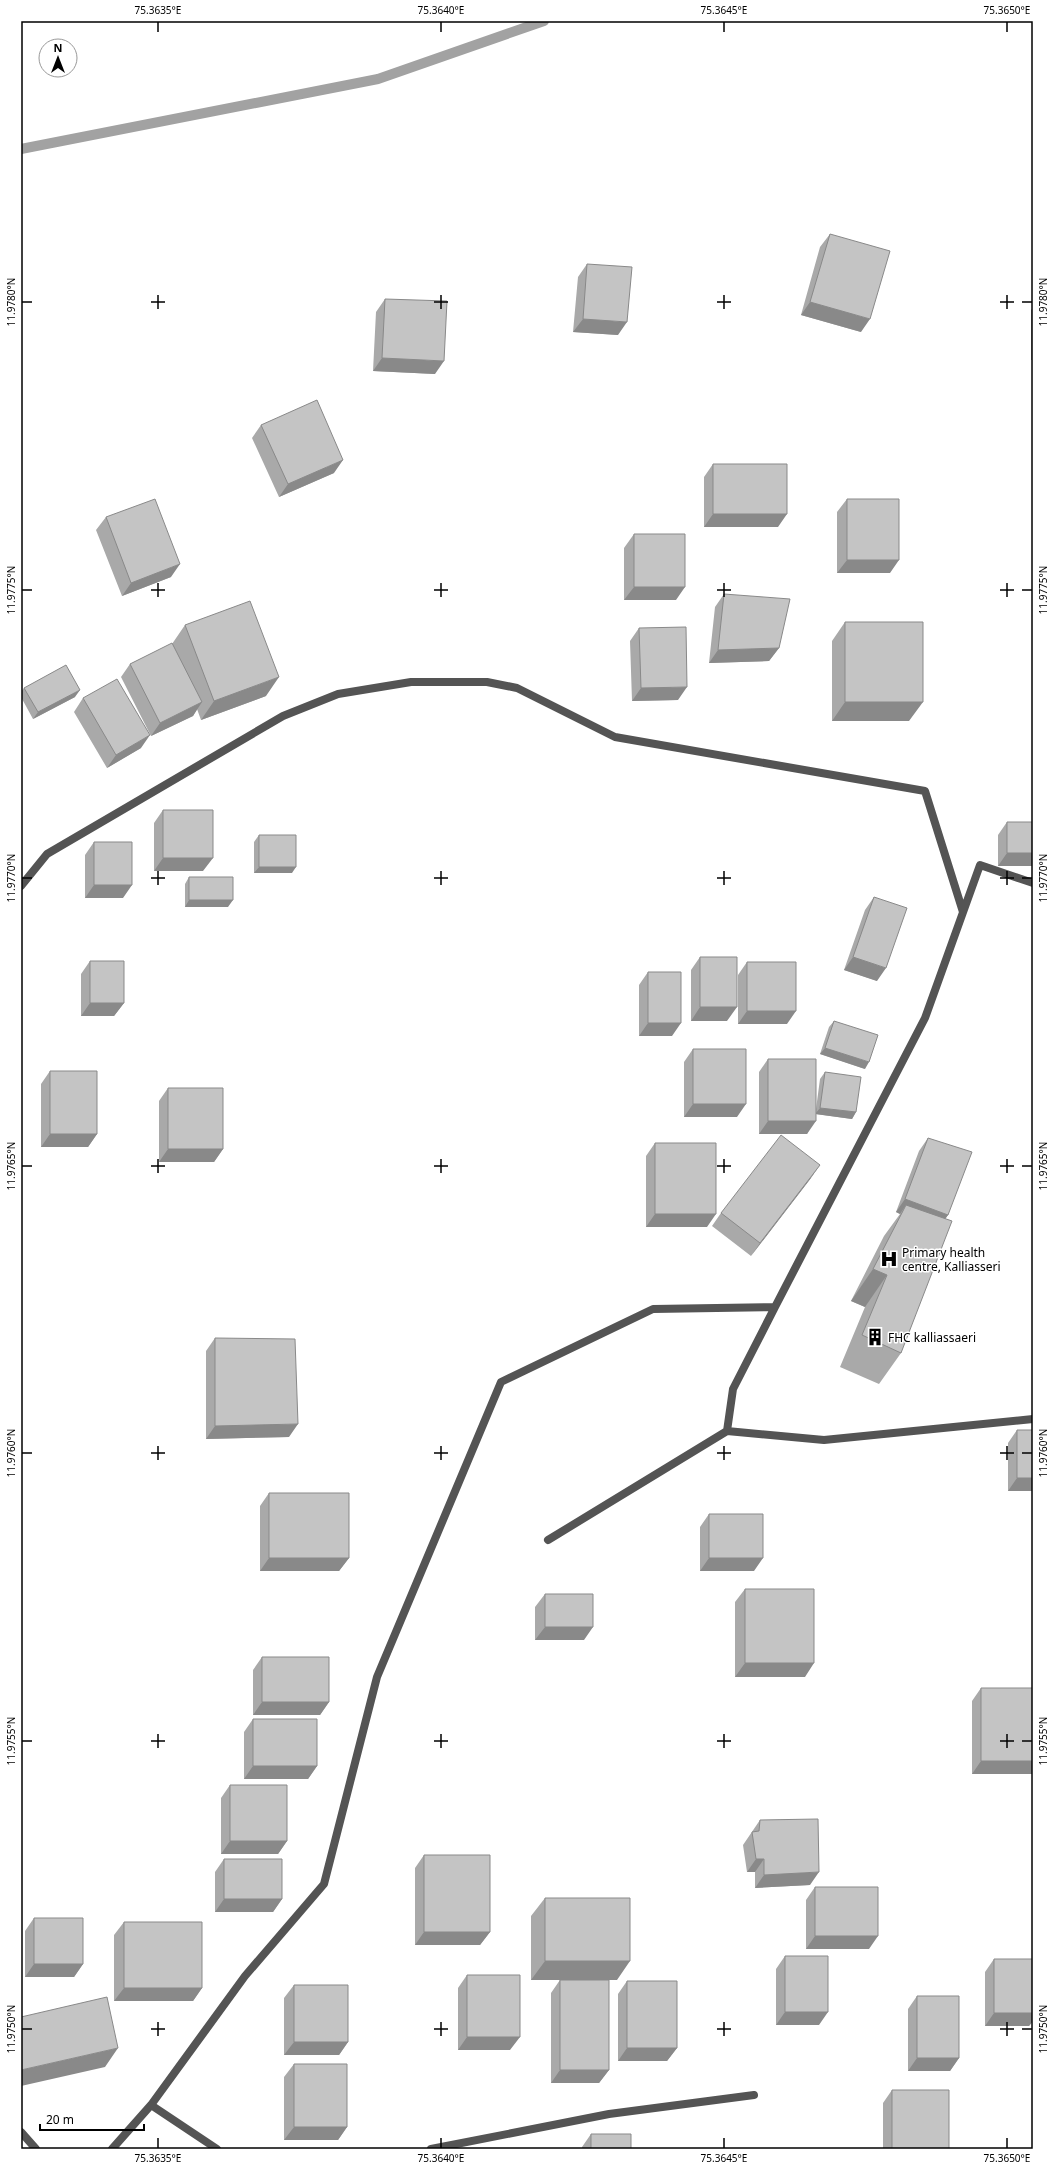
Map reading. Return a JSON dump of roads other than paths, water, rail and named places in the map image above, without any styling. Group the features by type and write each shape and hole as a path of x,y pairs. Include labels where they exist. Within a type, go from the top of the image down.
{"street":[{"path":"21,886 46,854 283,716 338,694 411,682 487,682 517,688 615,737 925,791 963,912"},
{"path":"727,1431 733,1389 925,1018 980,865 1033,883"},
{"path":"112,2149 151,2105 245,1976 324,1884 377,1677 501,1382 653,1309 775,1306"},
{"path":"548,1540 727,1431 824,1440 1033,1419"},
{"path":"431,2149 608,2114 754,2096"},
{"path":"151,2105 217,2149"},
{"path":"21,2132 36,2149"}],"waterway":[{"path":"21,149 378,79 544,21"}],"place":[{"name":"Primary health centre, Kalliasseri","path":"889,1259"},
{"name":"FHC kalliassaeri","path":"875,1337"}]}
